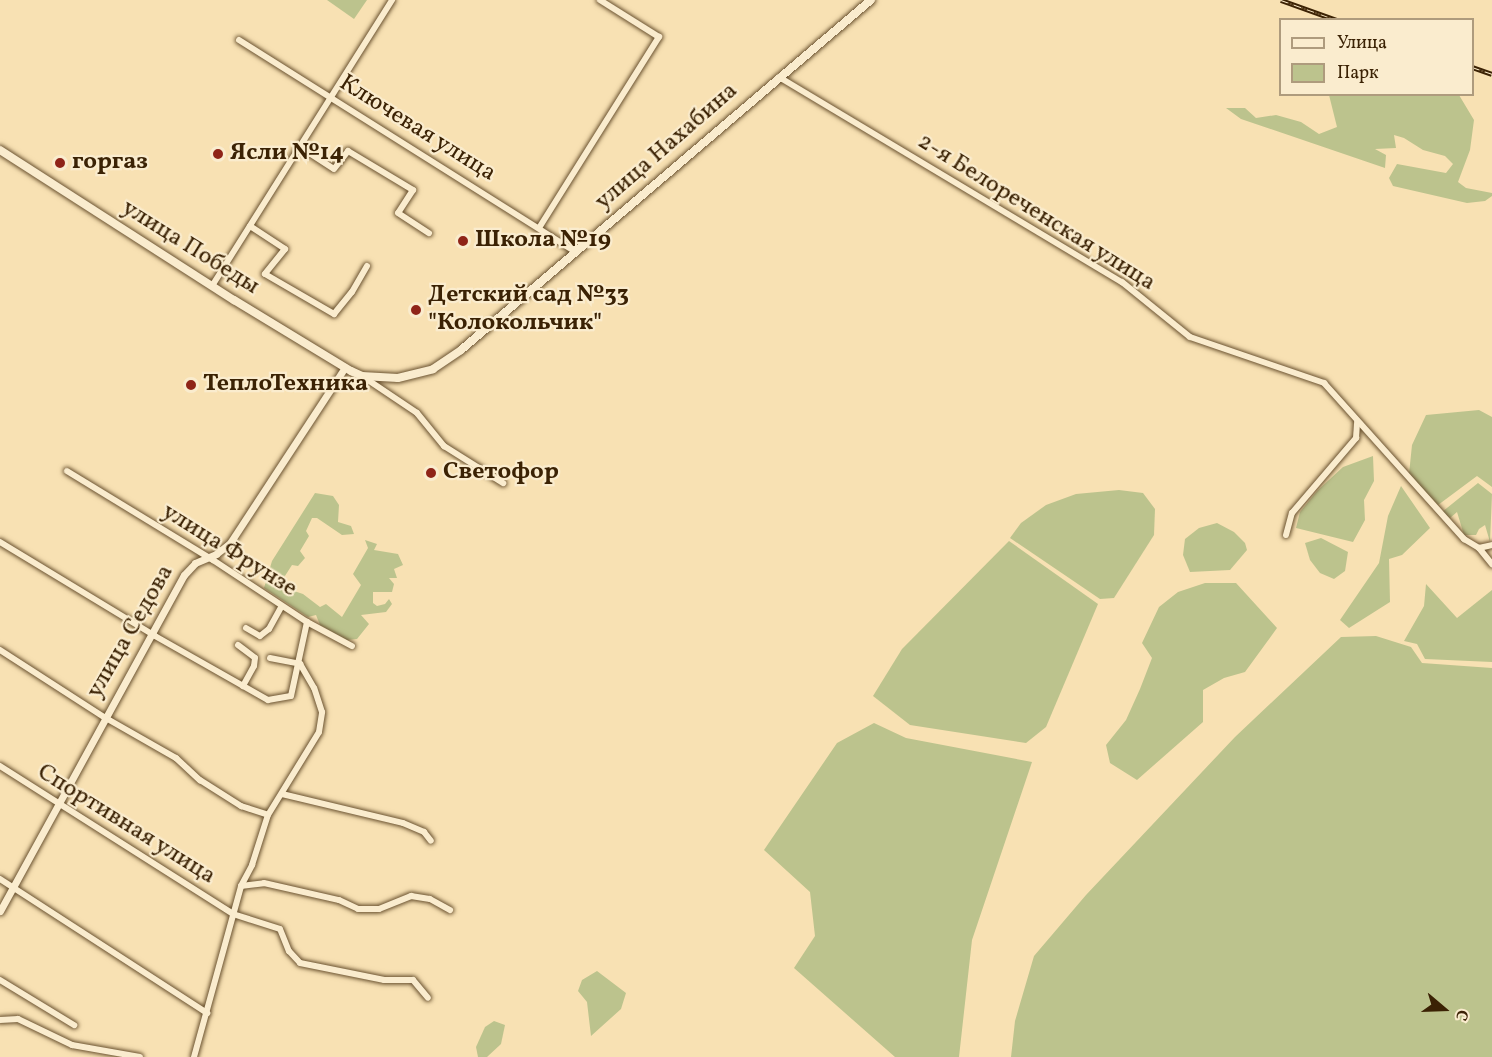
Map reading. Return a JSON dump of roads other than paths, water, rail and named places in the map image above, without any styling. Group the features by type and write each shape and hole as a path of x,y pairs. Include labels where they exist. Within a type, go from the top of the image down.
{"main road":[{"name":"улица Нахабина","path":"362,376 398,378 418,374 447,361 871,0"},
{"name":"улица Победы","path":"0,150 212,286 362,376"}],"street":[{"path":"212,286 392,0"},
{"path":"539,228 659,37 600,0"},
{"name":"Ключевая улица","path":"239,40 332,96 575,252"},
{"name":"2-я Белореченская улица","path":"778,77 1122,282 1190,336 1324,383 1464,539 1479,548 1492,564"},
{"path":"300,147 334,169 348,151 413,190 399,213 429,233"},
{"path":"250,226 285,249 265,274 333,314 352,292 367,266"},
{"name":"улица Седова","path":"0,911 104,717 184,575 195,564 230,543 345,367"},
{"path":"362,376 417,414 444,446 503,483"},
{"path":"1286,535 1292,513 1356,438 1357,422"},
{"name":"улица Фрунзе","path":"67,471 208,557 307,622 299,654 300,664 291,696 268,700 243,686"},
{"path":"0,542 151,634 243,686 255,658 238,645"},
{"path":"1479,548 1492,545"},
{"path":"246,628 260,636 269,629 282,606"},
{"path":"307,622 352,646"},
{"path":"0,650 104,717 176,758 200,780 241,806 268,815"},
{"path":"194,1057 241,886 252,865 268,815 319,732 322,712 314,688 300,664 270,657"},
{"name":"Спортивная улица","path":"0,766 233,914 280,929 289,951 300,963 384,980 413,980 428,998"},
{"path":"282,794 403,823 424,832 431,842"},
{"path":"0,879 207,1013"},
{"name":"Спортивная улица","path":"241,886 264,883 339,900 358,909 379,909 411,896 430,899 450,910"},
{"path":"0,980 74,1024"},
{"path":"0,1020 18,1019 72,1045 140,1057"}],"railway":[{"path":"1281,0 1331,18"},
{"path":"1474,68 1492,74"}],"place":[{"name":"Ясли №14","path":"218,154"},
{"name":"горгаз","path":"60,163"},
{"name":"Школа №19","path":"463,241"},
{"name":"Детский сад №33 \"Колокольчик\"","path":"416,310"},
{"name":"ТеплоТехника","path":"191,385"},
{"name":"Светофор","path":"431,473"}]}
